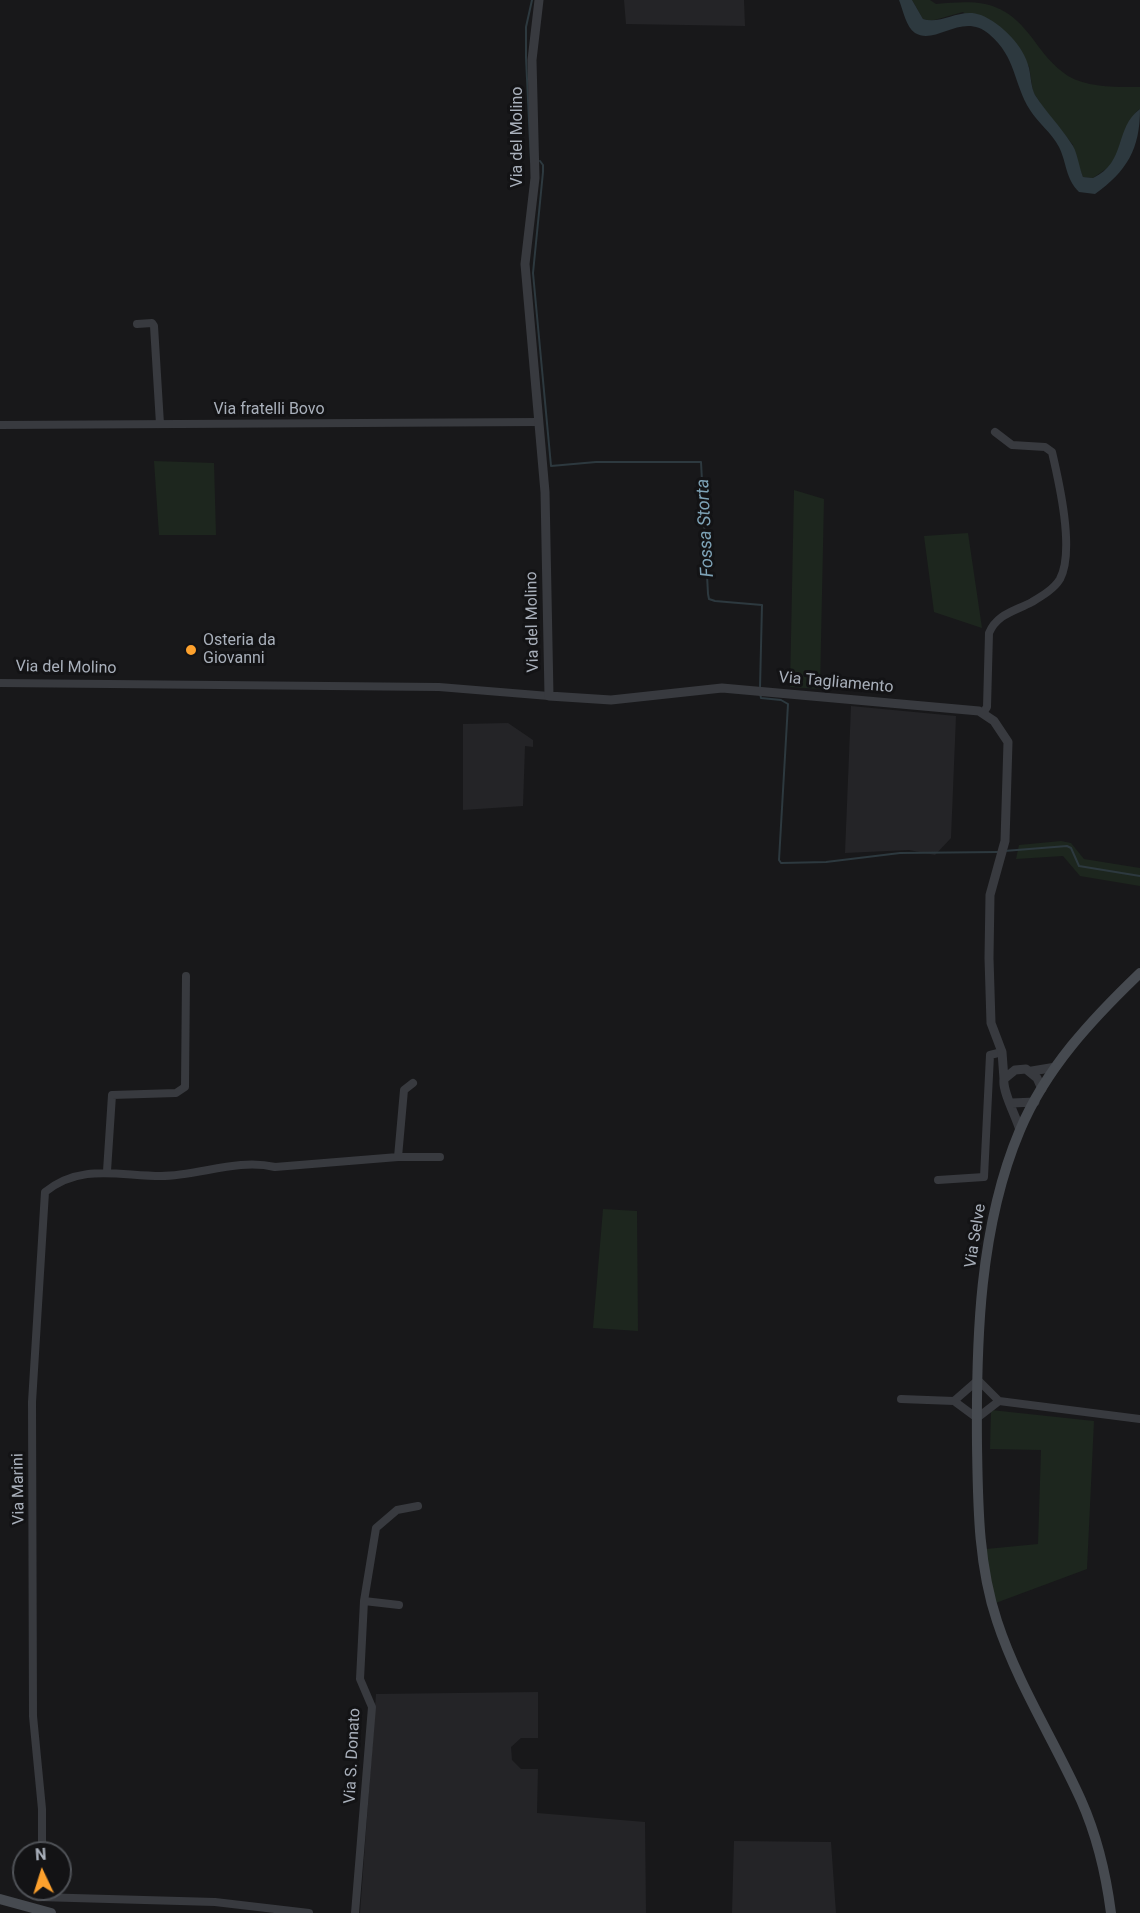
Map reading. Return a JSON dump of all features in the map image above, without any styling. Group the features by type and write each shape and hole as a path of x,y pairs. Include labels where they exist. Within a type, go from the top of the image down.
{"main road":[{"path":"1035,1102 1075,1039 1140,974"},
{"name":"Via Selve","path":"1035,1102 1020,1130 995,1208 985,1270 978,1380 978,1526 992,1604 1023,1688 1085,1811 1101,1858 1111,1913"},
{"path":"41,1901 51,1913"}],"street":[{"name":"Via del Molino","path":"0,683 439,687 549,696 546,492 525,264 535,178 532,60 539,0"},
{"path":"137,324 152,323 154,326 160,424"},
{"name":"Via fratelli Bovo","path":"0,424 539,422"},
{"path":"995,432 1012,445 1045,447 1052,452 1064,505 1065,561 1060,578 1050,590 1009,612 991,627 988,643 987,707 983,713 994,721 1008,742 1005,841 990,895 991,1023 1002,1052 1004,1090 1012,1103 1020,1130"},
{"name":"Via Tagliamento","path":"549,696 611,700 708,688 761,691 983,713"},
{"path":"107,1171 112,1095 179,1092 186,1087 186,976"},
{"path":"1002,1052 1020,1068 1032,1071 1056,1067"},
{"path":"938,1180 984,1177 990,1055 1002,1052"},
{"path":"1004,1079 1020,1068"},
{"path":"1032,1071 1042,1089"},
{"path":"398,1157 404,1090 413,1083"},
{"path":"1012,1103 1035,1102"},
{"name":"Via Marini","path":"42,1841 42,1809 33,1716 32,1402 45,1192 58,1181 107,1171 161,1176 257,1163 275,1167 398,1157 440,1157"},
{"path":"954,1401 978,1380 999,1401 1140,1419"},
{"path":"901,1399 954,1401 977,1418 999,1401"},
{"name":"Via S. Donato","path":"355,1913 372,1707 360,1679 364,1601 376,1528 397,1510 418,1506"},
{"path":"364,1601 399,1605"},
{"path":"72,1899 215,1902 309,1913"}],"shaded area":[{"path":"624,0 744,0 745,26 626,24"},
{"path":"899,0 912,0 923,19 937,20 958,14 973,13 989,19 1004,30 1017,44 1026,60 1035,95 1073,146 1083,177 1093,178 1111,163 1126,126 1140,109 1134,147 1130,158 1116,177 1095,194 1079,192 1071,181 1062,153 1056,142 1033,115 1010,61 998,43 979,28 969,26 932,35 923,36 915,33 907,23"},
{"path":"912,0 930,0 936,4 966,2 990,5 1012,17 1022,26 1049,59 1068,76 1094,85 1140,87 1140,109 1136,112 1113,164 1093,178 1083,177 1076,161 1073,145 1033,92 1029,66 963,12 931,21 923,19"},
{"path":"154,461 214,463 216,535 159,535"},
{"path":"794,490 824,499 820,689 790,687"},
{"path":"968,533 982,628 934,612 924,536"},
{"path":"851,706 956,716 951,838 935,855 909,850 845,853"},
{"path":"508,723 533,740 533,747 525,746 523,806 463,810 463,724"},
{"path":"1061,841 1071,843 1084,859 1140,868 1140,886 1080,876 1063,856 1016,859 1019,845"},
{"path":"603,1209 637,1211 638,1331 593,1328"},
{"path":"991,1410 1094,1421 1087,1569 993,1604 986,1549 1038,1544 1041,1450 990,1449"},
{"path":"538,1692 538,1738 521,1738 511,1747 512,1760 521,1769 538,1769 537,1813 645,1822 646,1913 360,1913 376,1694"},
{"path":"734,1841 831,1842 836,1913 732,1913"}],"waterway":[{"name":"Fossa Storta","path":"531,162 526,27 532,0"},
{"name":"Fossa Storta","path":"540,161 543,165 543,172 533,273 551,466 596,462 701,462 709,599 762,605 760,688"},
{"name":"Fossa Storta","path":"760,693 761,698 781,700 788,704 779,860 781,863 826,862 900,853 998,852"},
{"name":"Fossa Storta","path":"1004,851 1067,846 1071,848 1079,866 1140,876"}],"place":[{"name":"Osteria da Giovanni","path":"191,650"}]}
